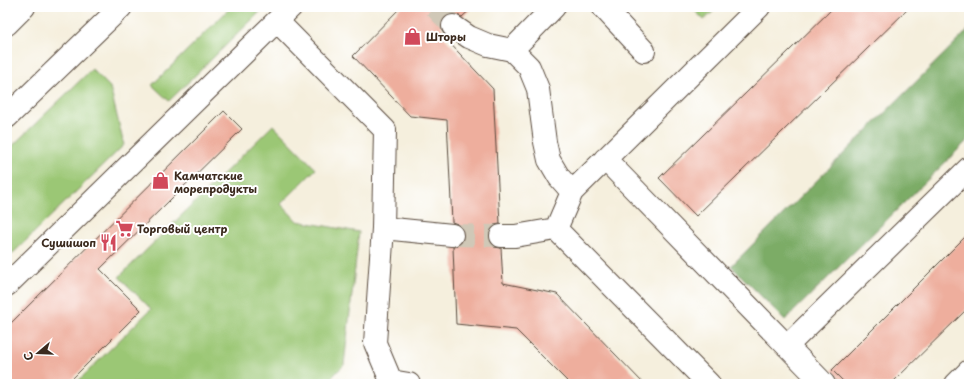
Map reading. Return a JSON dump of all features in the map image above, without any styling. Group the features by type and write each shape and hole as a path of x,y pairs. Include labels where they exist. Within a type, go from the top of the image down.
{"street":[{"path":"7,24 24,7"},
{"path":"7,117 121,7"},
{"path":"512,50 554,7"},
{"path":"602,7 644,51"},
{"path":"556,229 572,192 759,7"},
{"path":"7,285 284,14 385,130 383,228 375,343 396,383"},
{"path":"453,26 469,37 488,45 512,50 529,67 538,89 549,160 559,177 572,192"},
{"path":"605,159 824,384"},
{"path":"787,346 969,168"},
{"path":"383,228 452,235"},
{"path":"500,236 515,236 556,229"},
{"path":"556,229 709,384"},
{"path":"956,384 969,371"}],"green space":[{"path":"231,7 265,7 169,101 152,85"},
{"path":"691,7 718,7 704,20"},
{"path":"969,29 969,139 785,320 731,266"},
{"path":"92,69 110,87 124,145 7,259 7,151"},
{"path":"273,125 316,169 281,204 297,221 359,232 344,365 325,384 75,384 151,309 119,277"}],"building":[{"path":"401,7 473,7 462,17 454,14 447,15 443,19 441,25 442,31 445,35 443,36 493,89 500,224 494,225 490,229 489,236 490,242 494,247 501,248 503,283 557,294 644,384 570,384 516,330 456,324 453,247 462,243 464,236 460,225 452,222 447,120 410,116 353,56"},
{"path":"834,7 910,7 696,216 659,178"},
{"path":"224,111 242,129 100,269 141,310 67,384 7,384 7,327"},
{"path":"969,233 969,307 891,384 846,384 832,370"}],"tunnel":[{"path":"435,7 453,26"},
{"path":"452,235 501,236"}],"place":[{"name":"Шторы","path":"413,36"},
{"name":"Камчатские морепродукты","path":"161,181"},
{"name":"Торговый центр","path":"124,228"},
{"name":"Сушишоп","path":"109,242"}]}
